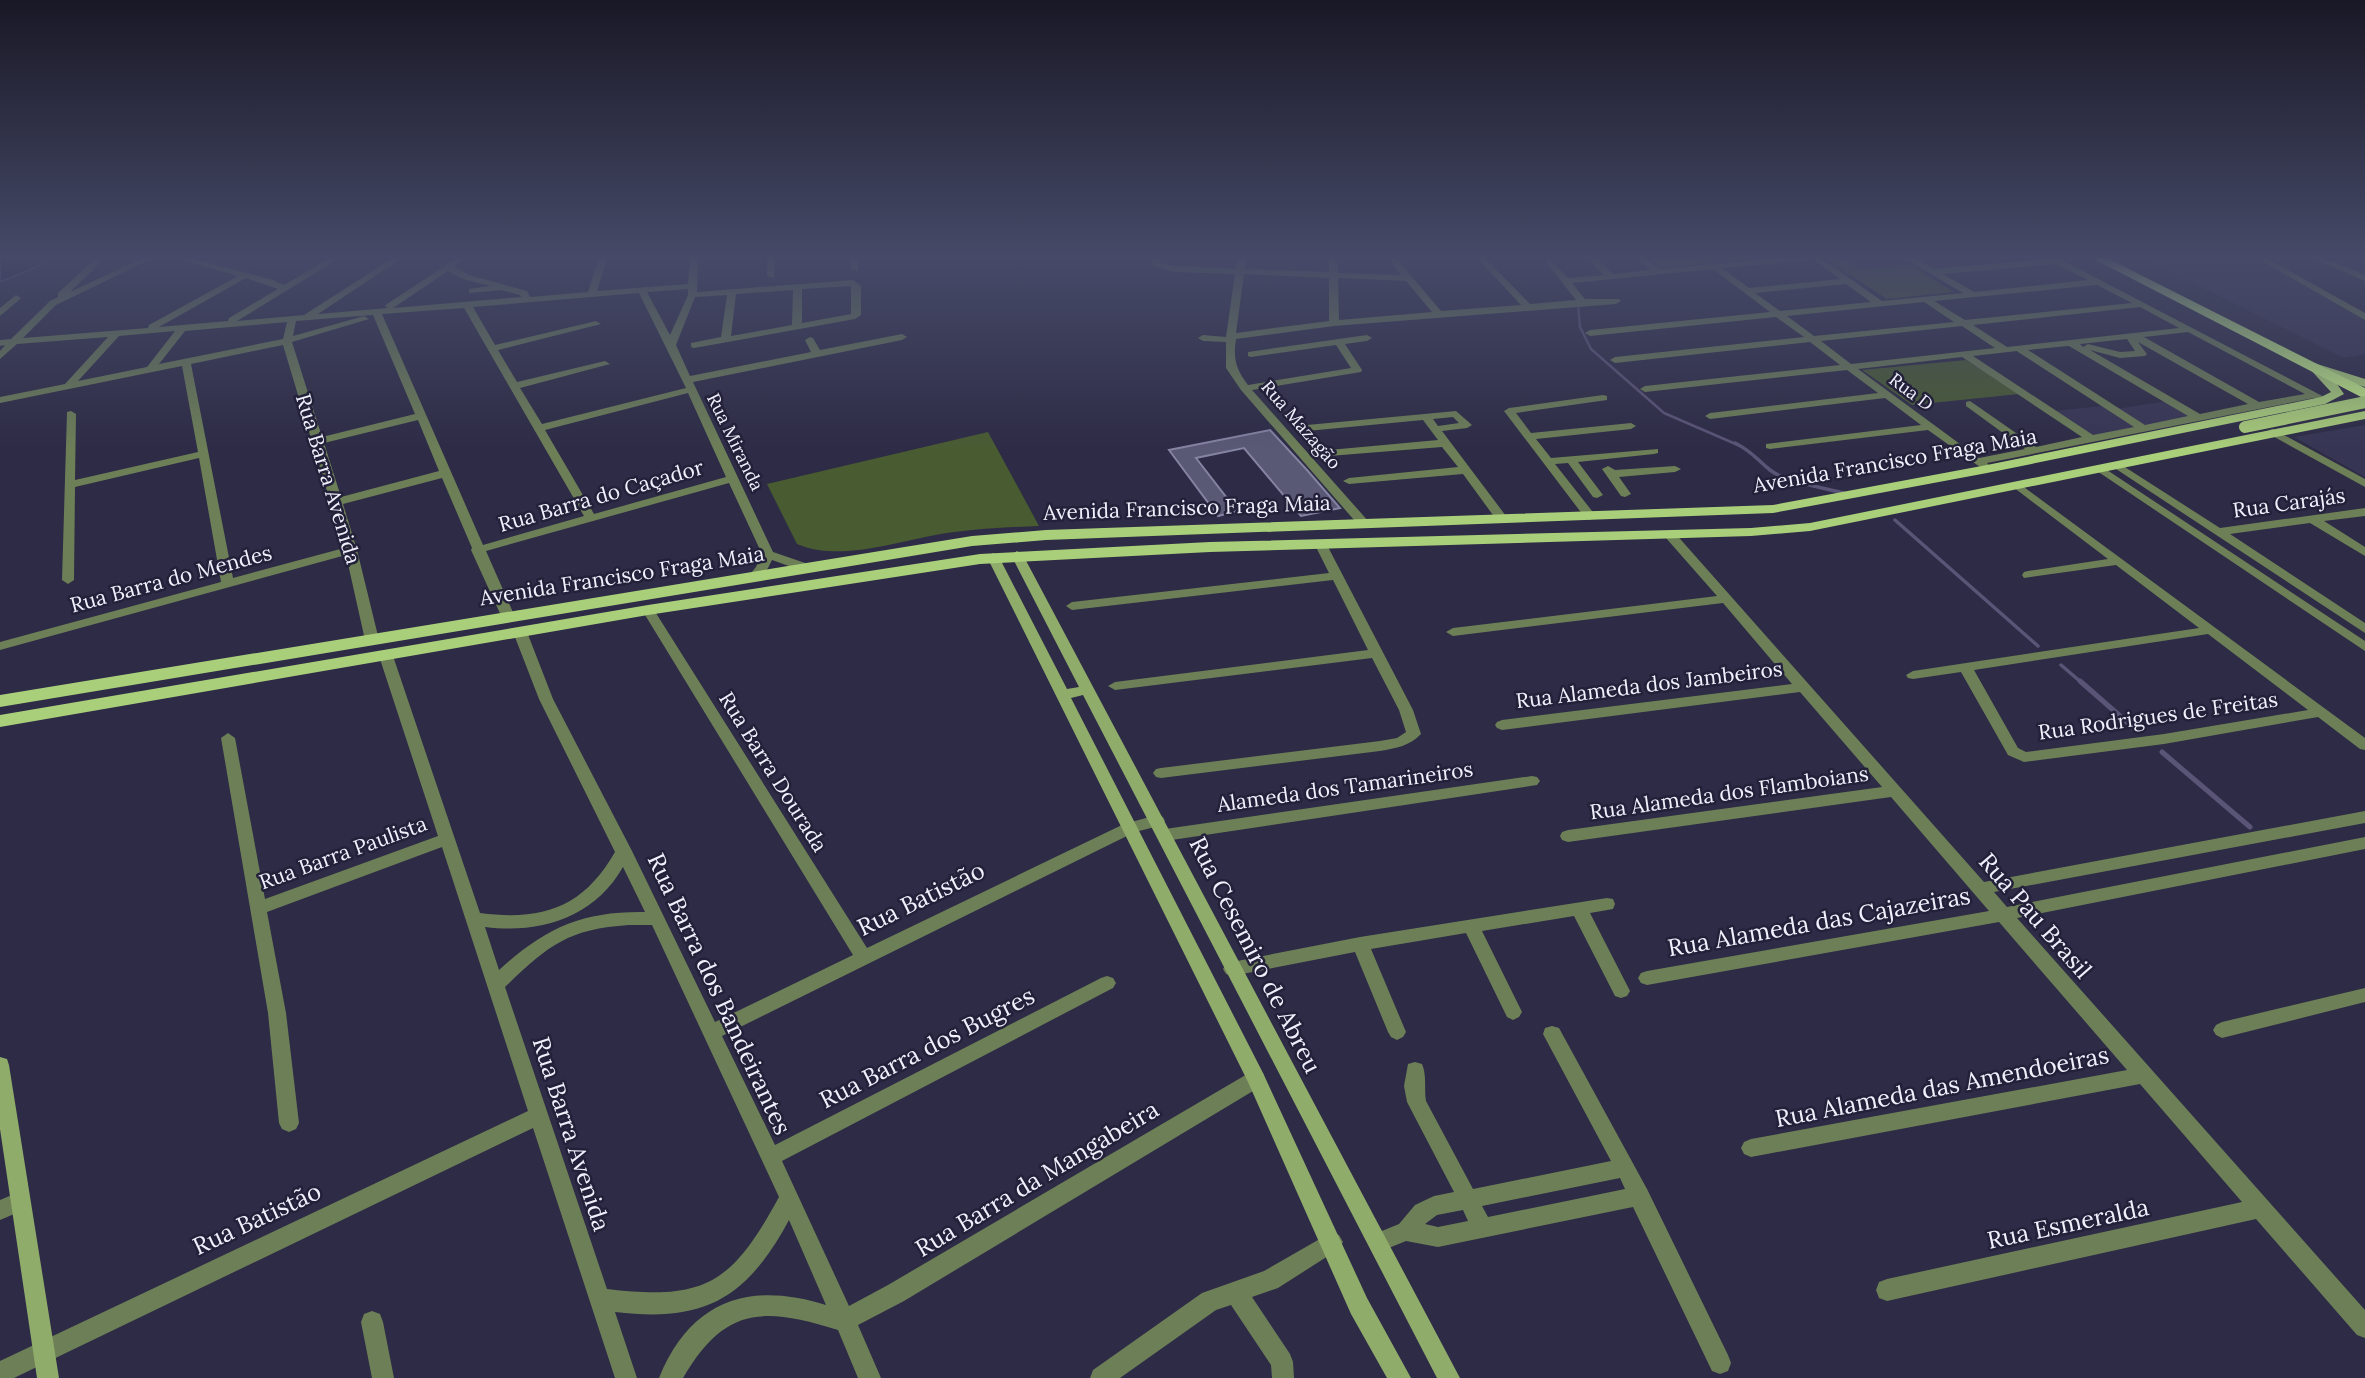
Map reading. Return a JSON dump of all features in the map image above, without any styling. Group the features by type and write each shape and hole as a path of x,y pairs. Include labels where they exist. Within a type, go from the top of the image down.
{"highway":[{"path":"2225,322 2365,394"}],"main road":[{"path":"2314,367 2365,383"},
{"path":"2314,367 2338,390 2334,397 2319,397"},
{"path":"2319,397 2364,412"},
{"name":"Avenida Francisco Fraga Maia","path":"0,701 985,540 1773,509 1982,465 2129,440 2319,397"},
{"path":"2129,440 2364,412"},
{"name":"Avenida Francisco Fraga Maia","path":"0,721 648,610 993,557 1210,547 1670,535 1810,527 2101,469 2364,412"},
{"path":"2151,457 2241,428"},
{"path":"1195,531 1179,537 1187,543 1210,547"},
{"path":"1145,550 1168,545 1176,539 1170,535 1146,532"},
{"path":"242,680 225,678 223,673 228,667 246,660"},
{"path":"188,689 207,675 206,669 199,668"}],"street":[{"path":"0,356 34,322"},
{"path":"148,329 160,322"},
{"path":"0,344 17,340 237,322"},
{"name":"Rua Barra Avenida","path":"291,322 287,341 351,550 372,640"},
{"path":"0,400 287,341 349,322"},
{"path":"380,322 508,617"},
{"path":"476,322 592,519"},
{"name":"Rua Miranda","path":"659,322 768,554"},
{"path":"671,345 680,322"},
{"path":"726,339 728,322"},
{"path":"694,345 820,322"},
{"name":"Rua Mazagão","path":"1233,322 1225,352 1226,370 1245,388 1365,525"},
{"path":"1203,338 1231,338 1342,322"},
{"path":"1590,333 1695,322"},
{"name":"Rua D","path":"1788,322 1982,465"},
{"path":"1615,360 1970,322"},
{"path":"2172,322 2319,397"},
{"path":"1964,323 2007,351"},
{"path":"493,348 596,324"},
{"path":"150,369 183,327"},
{"path":"878,327 886,340"},
{"path":"1645,389 2186,330"},
{"path":"68,386 118,332"},
{"path":"2074,343 2120,355 2143,354 2132,336"},
{"path":"2132,336 2260,407"},
{"path":"539,428 688,385 816,353 902,337"},
{"path":"1251,354 1367,338"},
{"path":"810,340 816,353"},
{"path":"1245,388 1357,370 1339,342"},
{"path":"2074,343 2198,417"},
{"path":"2021,350 2143,428"},
{"path":"1965,355 2092,439"},
{"path":"186,362 228,583"},
{"path":"515,386 605,364"},
{"path":"1710,416 1886,395"},
{"path":"1982,465 2034,450 2143,428 2319,397"},
{"path":"1590,516 1509,411 1603,398"},
{"path":"1970,404 2034,450"},
{"path":"68,580 71,414"},
{"path":"1307,428 1456,414 1467,425 1437,429"},
{"path":"317,441 422,416"},
{"path":"1426,417 1502,519"},
{"path":"1530,436 1631,426"},
{"path":"1770,446 1928,426"},
{"path":"2273,432 2365,484"},
{"path":"1329,453 1446,443"},
{"path":"1550,461 1654,451"},
{"path":"69,485 202,454"},
{"path":"1599,456 1625,494"},
{"path":"1572,459 1597,495"},
{"path":"2117,465 2365,629"},
{"path":"1611,474 1675,469"},
{"path":"2101,469 2365,647"},
{"path":"1349,481 1466,470"},
{"path":"337,502 446,472"},
{"name":"Rua Barra do Caçador","path":"477,550 734,478"},
{"name":"Rua Rodrigues de Freitas","path":"2017,485 2365,745"},
{"name":"Rua Carajás","path":"2218,532 2365,512"},
{"path":"2312,519 2365,552"},
{"name":"Rua Pau Brasil","path":"1670,535 2365,1327"},
{"path":"1161,773 1380,746 1401,742 1414,734 1406,710 1321,545"},
{"name":"Rua Barra do Mendes","path":"0,646 351,550"},
{"path":"753,578 762,568 768,554 807,568"},
{"name":"Rua Cesemiro de Abreu","path":"1017,555 1449,1378"},
{"path":"993,557 1256,1079 1369,1326 1400,1378"},
{"path":"2028,575 2119,561"},
{"path":"1072,607 1336,576"},
{"path":"1453,632 1726,599"},
{"name":"Rua Barra Dourada","path":"648,610 863,956"},
{"path":"1913,675 2211,630"},
{"name":"Rua Barra dos Bandeirantes","path":"520,632 546,699 657,919 790,1198 870,1378"},
{"path":"1115,686 1376,653"},
{"name":"Rua Barra Avenida","path":"386,656 444,840 626,1378"},
{"name":"Rua Rodrigues de Freitas","path":"1965,667 2013,751 2024,757 2164,739 2322,712"},
{"name":"Rua Alameda dos Jambeiros","path":"1502,725 1802,687"},
{"path":"1061,695 1088,690"},
{"name":"Rua Barra Paulista","path":"228,738 277,1013 289,1123"},
{"name":"Alameda dos Tamarineiros","path":"1161,828 1532,781"},
{"name":"Rua Alameda dos Flamboians","path":"1569,836 1895,791"},
{"path":"1978,889 2365,817"},
{"name":"Rua Batistão","path":"710,1032 1130,828 1161,828"},
{"name":"Rua Barra Paulista","path":"257,909 444,840"},
{"name":"Rua Alameda das Cajazeiras","path":"1647,978 2000,914 2365,843"},
{"path":"494,986 597,890 611,875 624,851"},
{"path":"2140,859 2163,882"},
{"path":"1232,969 1360,944 1607,904"},
{"path":"1578,908 1621,991"},
{"path":"471,919 516,923 561,923 599,918 657,919"},
{"path":"1471,926 1513,1012"},
{"path":"1360,944 1397,1032"},
{"name":"Rua Barra dos Bugres","path":"770,1157 1107,983"},
{"path":"2222,1030 2365,995"},
{"path":"1552,1034 1640,1196 1720,1363"},
{"path":"0,1065 9,1206 44,1349 48,1378"},
{"path":"1415,1070 1413,1086 1417,1102 1483,1228"},
{"name":"Rua Alameda das Amendoeiras","path":"1751,1148 2143,1075"},
{"name":"Rua Barra da Mangabeira","path":"843,1321 897,1293 1256,1079"},
{"name":"Rua Batistão","path":"0,1373 44,1349 538,1116"},
{"path":"1379,1242 1406,1231 1422,1212 1468,1199 1625,1168"},
{"path":"1406,1231 1437,1237 1640,1196"},
{"path":"670,1378 715,1306 768,1241 790,1198"},
{"name":"Rua Esmeralda","path":"1887,1290 2260,1208"},
{"path":"1101,1378 1210,1301 1270,1280 1332,1242"},
{"path":"1236,1293 1282,1362 1283,1378"},
{"path":"598,1299 661,1305 692,1302 744,1307 772,1302 811,1310 843,1321"},
{"path":"372,1321 383,1378"}],"shaded area":[{"path":"2272,322 2365,322 2365,354 2344,358"},
{"path":"2168,401 2193,416 2143,426 2116,409"},
{"path":"2103,406 2136,427 2092,437 2053,411"},
{"path":"2365,425 2365,477 2294,437"}],"green space":[{"path":"1966,360 2019,394 1912,405 1862,370"},
{"path":"988,432 1039,526 947,533 852,551 814,549 797,544 767,484"}],"building":[{"path":"1270,430 1340,508 1301,516 1244,448 1196,458 1237,511 1218,516 1169,450"}],"waterway":[{"path":"1580,322 1591,349 1664,413 1738,445"},
{"path":"1738,445 1777,474 1844,493"},
{"path":"1895,520 2038,646"},
{"path":"2061,665 2082,683"},
{"path":"2080,681 2136,730"},
{"path":"2162,752 2250,827"}]}
